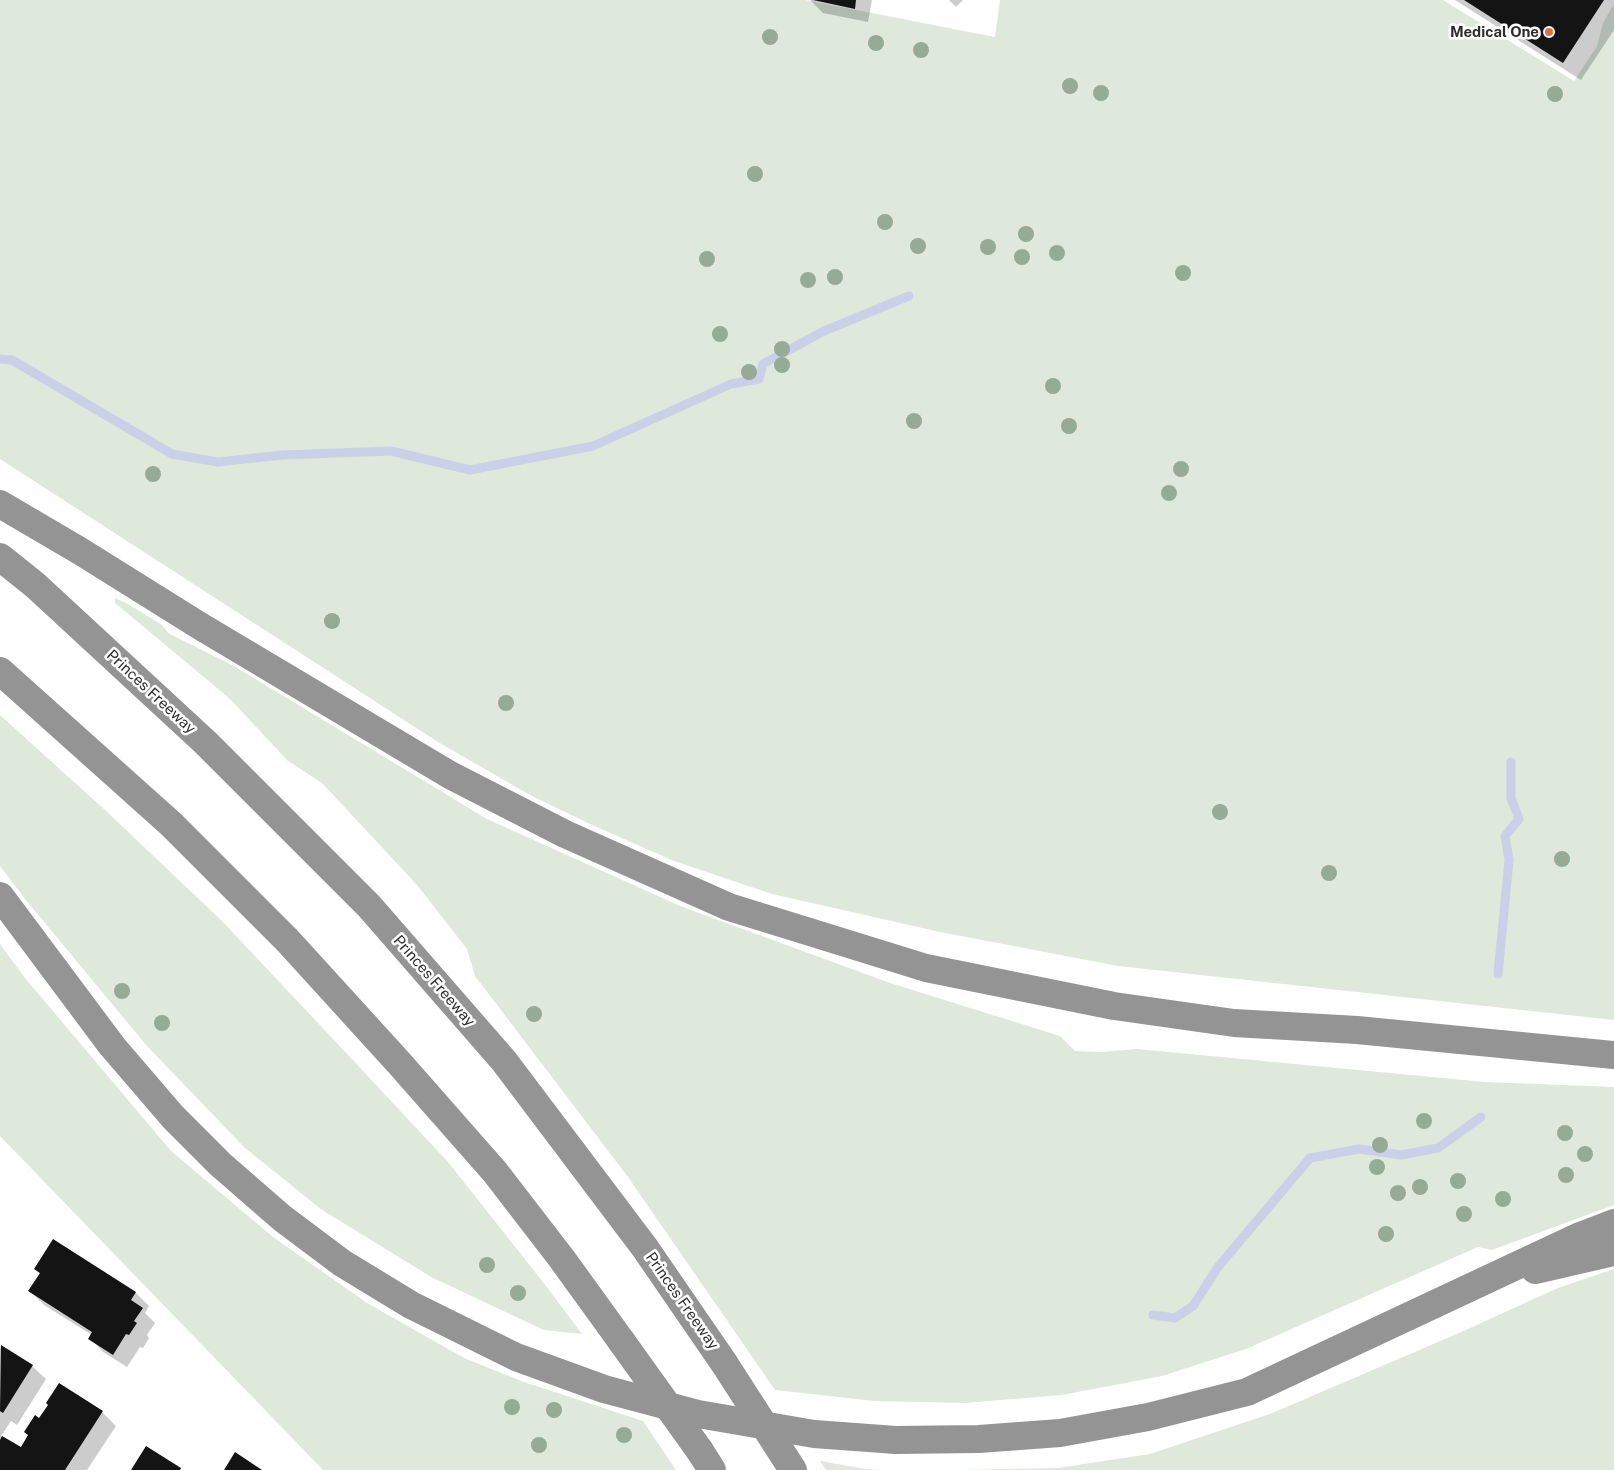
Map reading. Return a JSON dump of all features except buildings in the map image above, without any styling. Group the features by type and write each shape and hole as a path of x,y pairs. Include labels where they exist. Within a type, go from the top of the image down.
{"highway":[{"path":"0,504 80,551 209,632 450,775 565,834 729,907 926,968 1114,1006 1234,1023 1357,1030 1606,1052"},
{"name":"Princes Freeway","path":"0,557 35,585 206,743 369,906 504,1061 645,1248 724,1363 793,1470"},
{"path":"0,671 171,824 288,941 400,1064 494,1172 562,1259 706,1461"},
{"path":"0,896 112,1046 173,1118 220,1164 282,1218 342,1263 411,1305 516,1357 604,1389 698,1414 814,1434 896,1440 979,1439 1060,1433 1148,1418 1247,1392 1580,1236 1614,1223"},
{"path":"1488,1280 1614,1252"}],"shaded area":[{"path":"0,0 805,0 995,37 1000,0 1443,0 1574,81 1597,46 1603,23 1614,4 1614,1020 1118,966 940,932 772,894 674,861 592,825 530,795 438,742 0,459"},
{"path":"115,598 162,625 168,633 234,666 487,819 680,906 890,983 1060,1036 1075,1051 1100,1052 1137,1049 1485,1082 1614,1087 1614,1205 1492,1250 1478,1247 1246,1349 1162,1376 1062,1395 964,1403 874,1401 775,1390 628,1177 475,976 467,949 417,885 322,783 288,761 229,698 115,603"},
{"path":"0,715 105,810 221,920 349,1056 448,1162 582,1334 544,1330 433,1278 322,1210 245,1148 147,1046 25,899 0,866"},
{"path":"0,944 25,978 171,1151 273,1237 367,1303 464,1358 524,1382 643,1421 676,1470 323,1470 0,1136"},
{"path":"1614,1269 1614,1470 954,1470 1058,1468 1150,1454 1270,1414 1459,1333 1558,1288"},
{"path":"820,1461 866,1469 885,1470 826,1470"}],"waterway":[{"path":"0,359 12,360 172,454 218,462 282,455 391,451 470,470 593,446 731,384 759,379 763,364 824,331 909,296"},
{"path":"1498,974 1509,860 1505,836 1519,819 1511,798 1511,762"},
{"path":"1153,1315 1175,1318 1193,1306 1218,1267 1310,1158 1359,1149 1401,1155 1438,1148 1481,1117"}],"place":[{"name":"Medical One","path":"1549,32"}]}
